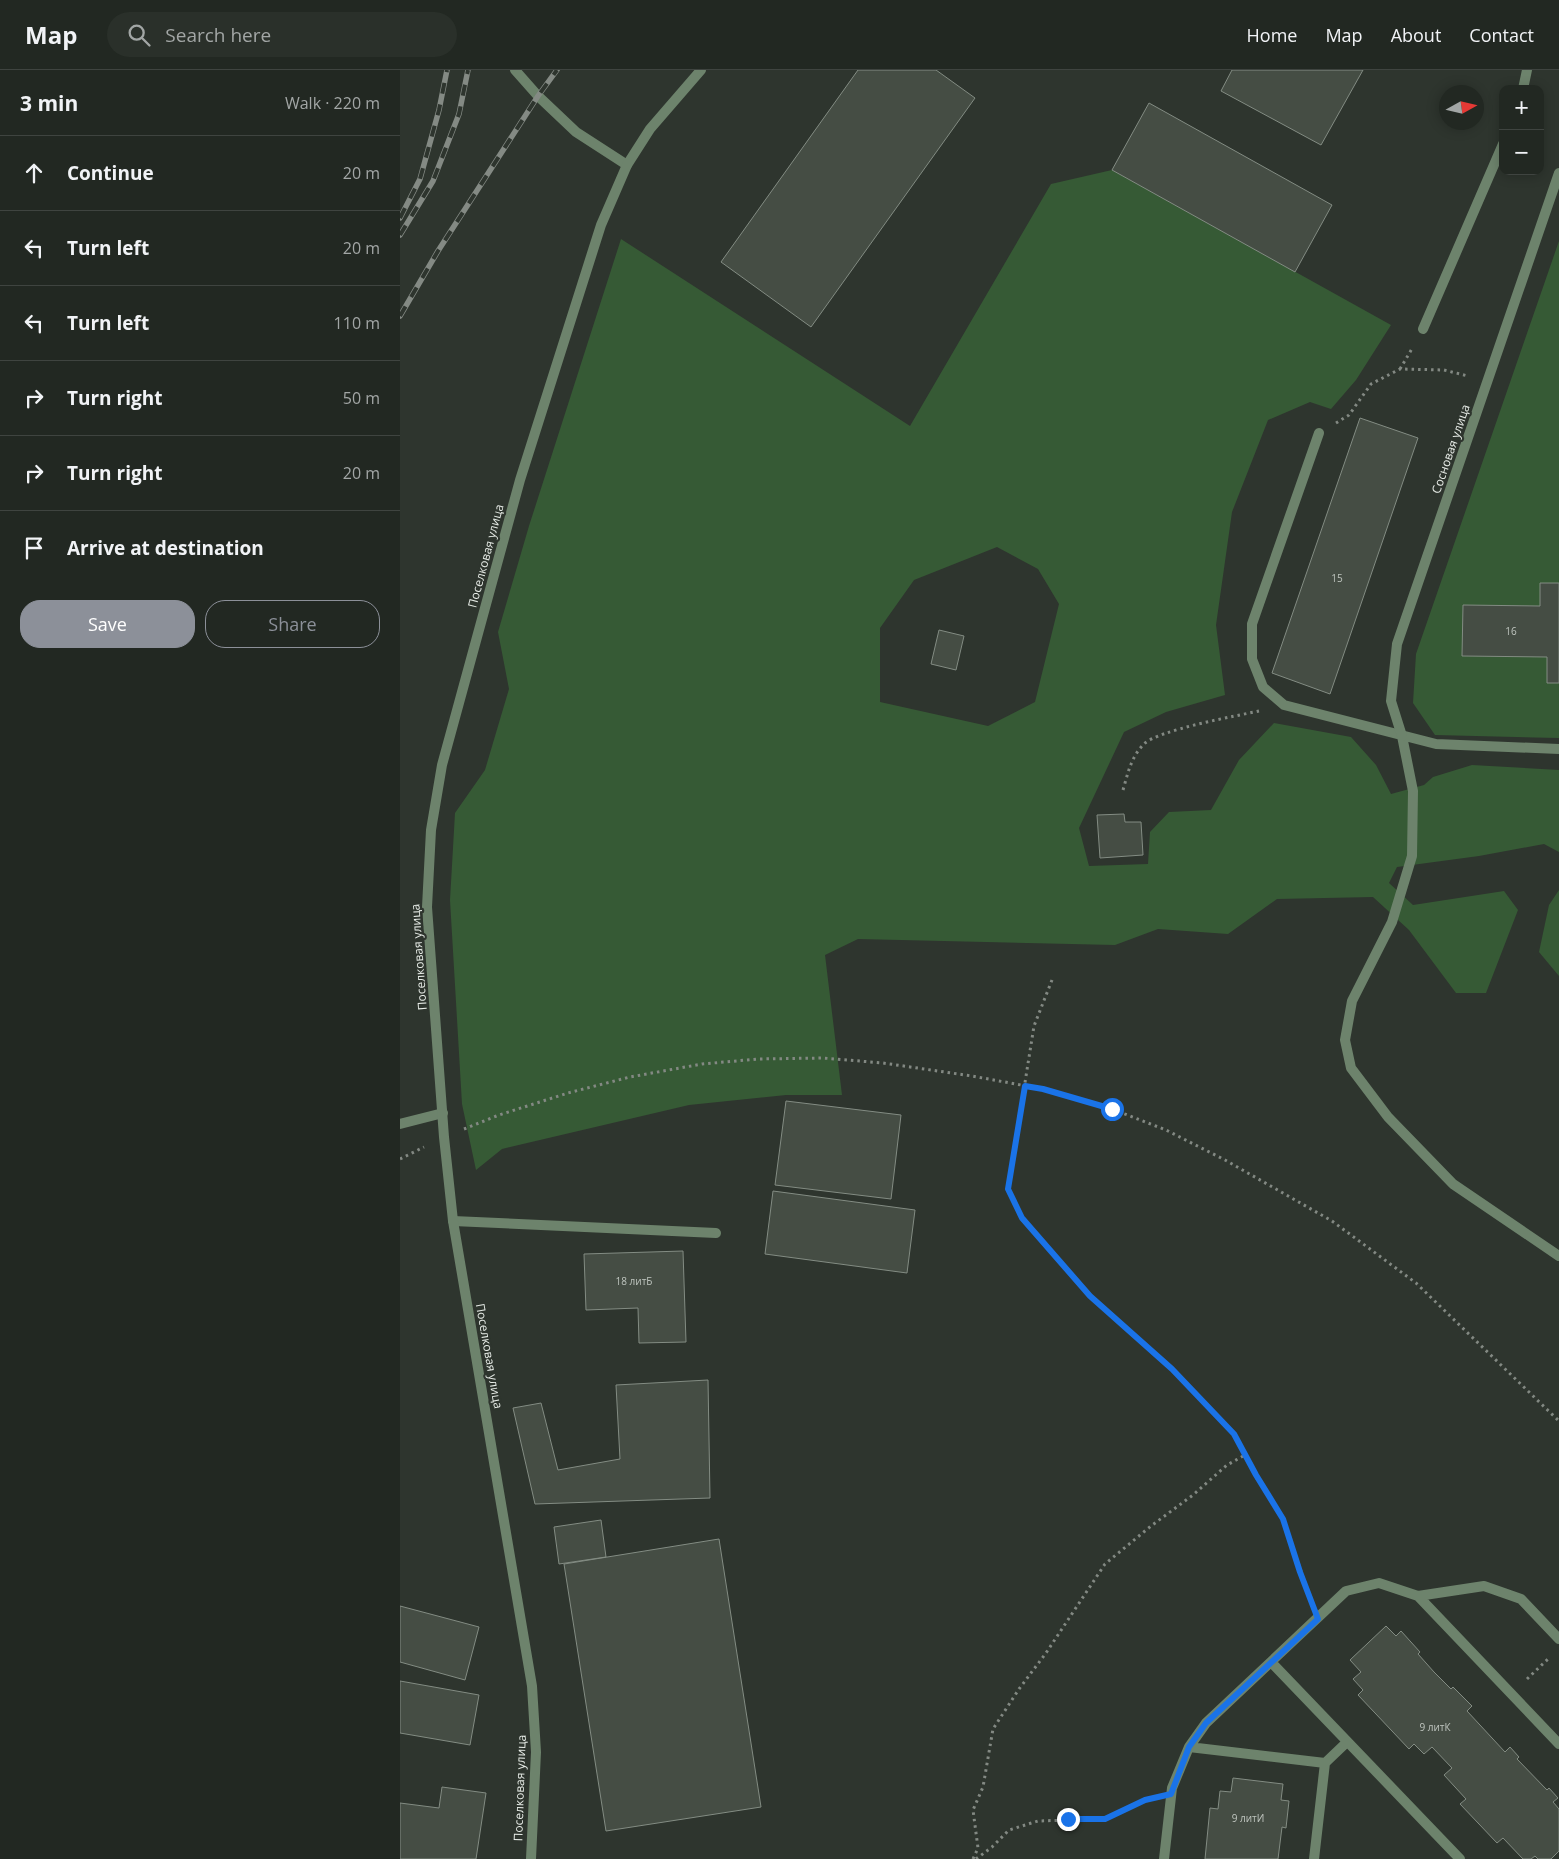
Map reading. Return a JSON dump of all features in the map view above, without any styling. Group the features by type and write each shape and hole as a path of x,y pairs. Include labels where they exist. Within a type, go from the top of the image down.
{"street":[{"path":"515,70 538,96 576,132 628,165"},
{"name":"Поселковая улица","path":"530,1859 536,1752 532,1686 454,1220 444,1137 427,906 431,830 442,765 520,480 601,225 628,165 650,129 701,70"},
{"path":"1524,85 1527,70"},
{"path":"1423,329 1499,153"},
{"name":"Сосновая улица","path":"1559,173 1397,644 1391,701 1402,736 1413,791 1412,856 1392,922 1352,1000 1345,1040 1350,1068 1388,1117 1453,1184 1559,1256"},
{"path":"1319,433 1252,624 1252,660 1263,687 1284,705 1436,744 1559,749"},
{"path":"400,1124 443,1114"},
{"path":"454,1220 716,1234"},
{"path":"1164,1859 1171,1794 1189,1747 1206,1723 1346,1591 1379,1583 1418,1596 1484,1586 1521,1599 1559,1639"},
{"path":"1418,1596 1559,1744"},
{"path":"1271,1662 1460,1859"},
{"path":"1314,1859 1325,1763 1347,1742"},
{"path":"1189,1747 1325,1763"}],"path":[{"path":"1319,433 1348,415 1371,384 1400,369 1444,370 1471,376"},
{"path":"1123,790 1131,761 1145,743 1176,730 1284,705"},
{"path":"1052,980 1034,1026 1008,1189 1022,1218 1090,1296 1172,1369 1234,1434 1283,1519 1318,1619"},
{"path":"400,1159 444,1137 499,1115 568,1093 630,1077 702,1064 758,1058 823,1058 883,1062 1043,1089 1112,1109 1166,1130 1225,1160 1332,1221 1416,1283 1525,1386 1559,1422"},
{"path":"975,1859 978,1848 973,1810 983,1786 993,1729 1019,1689 1046,1653 1105,1564 1151,1526 1193,1495 1227,1465 1245,1455"},
{"path":"1511,1693 1552,1655"},
{"path":"975,1859 992,1847 1009,1830 1038,1821 1105,1819 1145,1800 1171,1794"}],"green space":[{"path":"1112,170 1391,325 1356,380 1331,409 1310,402 1268,420 1232,512 1216,625 1225,695 1166,712 1124,732 1079,828 1089,866 1148,864 1150,832 1169,812 1211,810 1239,760 1274,723 1351,737 1376,765 1391,794 1424,785 1433,777 1472,765 1559,770 1559,852 1544,844 1479,856 1397,867 1389,883 1413,905 1504,891 1518,910 1486,993 1456,993 1409,930 1373,897 1277,899 1228,934 1158,929 1115,945 858,939 825,955 842,1095 786,1095 689,1105 502,1149 476,1170 462,1104 450,900 455,813 485,770 509,689 498,632 529,526 621,239 910,426 1051,184","holes":["997,547 1038,569 1059,604 1035,702 988,726 880,702 880,628 914,580"]},
{"path":"1559,241 1559,738 1435,735 1413,703 1416,654"},
{"path":"1559,890 1559,976 1539,952 1549,905"}],"building":[{"path":"858,70 936,70 975,98 811,327 721,262"},
{"path":"1232,70 1363,70 1321,145 1221,91"},
{"path":"1149,103 1332,205 1295,272 1112,170"},
{"path":"1360,418 1418,438 1330,694 1272,673"},
{"path":"1540,583 1559,583 1559,683 1547,683 1547,657 1462,656 1463,605 1540,606"},
{"path":"939,630 964,636 956,670 931,664"},
{"path":"1124,814 1125,822 1141,822 1143,855 1100,858 1097,815"},
{"path":"786,1101 901,1115 891,1199 775,1185"},
{"path":"773,1191 915,1210 907,1273 765,1254"},
{"path":"683,1251 686,1342 639,1343 638,1308 586,1310 584,1254"},
{"path":"708,1380 710,1498 535,1504 513,1408 541,1403 558,1470 620,1459 616,1385"},
{"path":"601,1520 606,1557 559,1564 554,1527"},
{"path":"719,1539 761,1807 606,1831 564,1564"},
{"path":"400,1606 479,1627 465,1680 400,1662"},
{"path":"1386,1626 1396,1636 1401,1631 1420,1652 1418,1654 1434,1672 1472,1706 1467,1711 1505,1752 1510,1747 1519,1757 1517,1759 1547,1790 1549,1788 1558,1798 1553,1802 1559,1809 1559,1851 1551,1859 1538,1859 1535,1856 1531,1859 1523,1859 1503,1838 1497,1843 1460,1804 1466,1799 1444,1775 1452,1768 1432,1747 1424,1754 1414,1744 1409,1749 1358,1695 1363,1690 1353,1679 1361,1672 1350,1660"},
{"path":"400,1681 479,1695 470,1745 400,1733"},
{"path":"1233,1778 1283,1784 1281,1800 1289,1801 1286,1828 1282,1827 1278,1859 1205,1859 1210,1808 1218,1809 1220,1791 1231,1792"},
{"path":"442,1787 486,1793 476,1859 400,1859 400,1803 439,1808"}],"railway":[{"path":"400,218 420,179 439,110 447,70"},
{"path":"400,235 433,181 459,114 468,70"},
{"path":"400,316 438,251 538,96 557,70"}],"route":[{"path":"1068,1819 1105,1819 1145,1800 1171,1794 1189,1747 1206,1723 1318,1619 1283,1519 1234,1434 1172,1369 1090,1296 1022,1218 1008,1189 1013,1149 1025,1086 1043,1089 1112,1109"}]}
